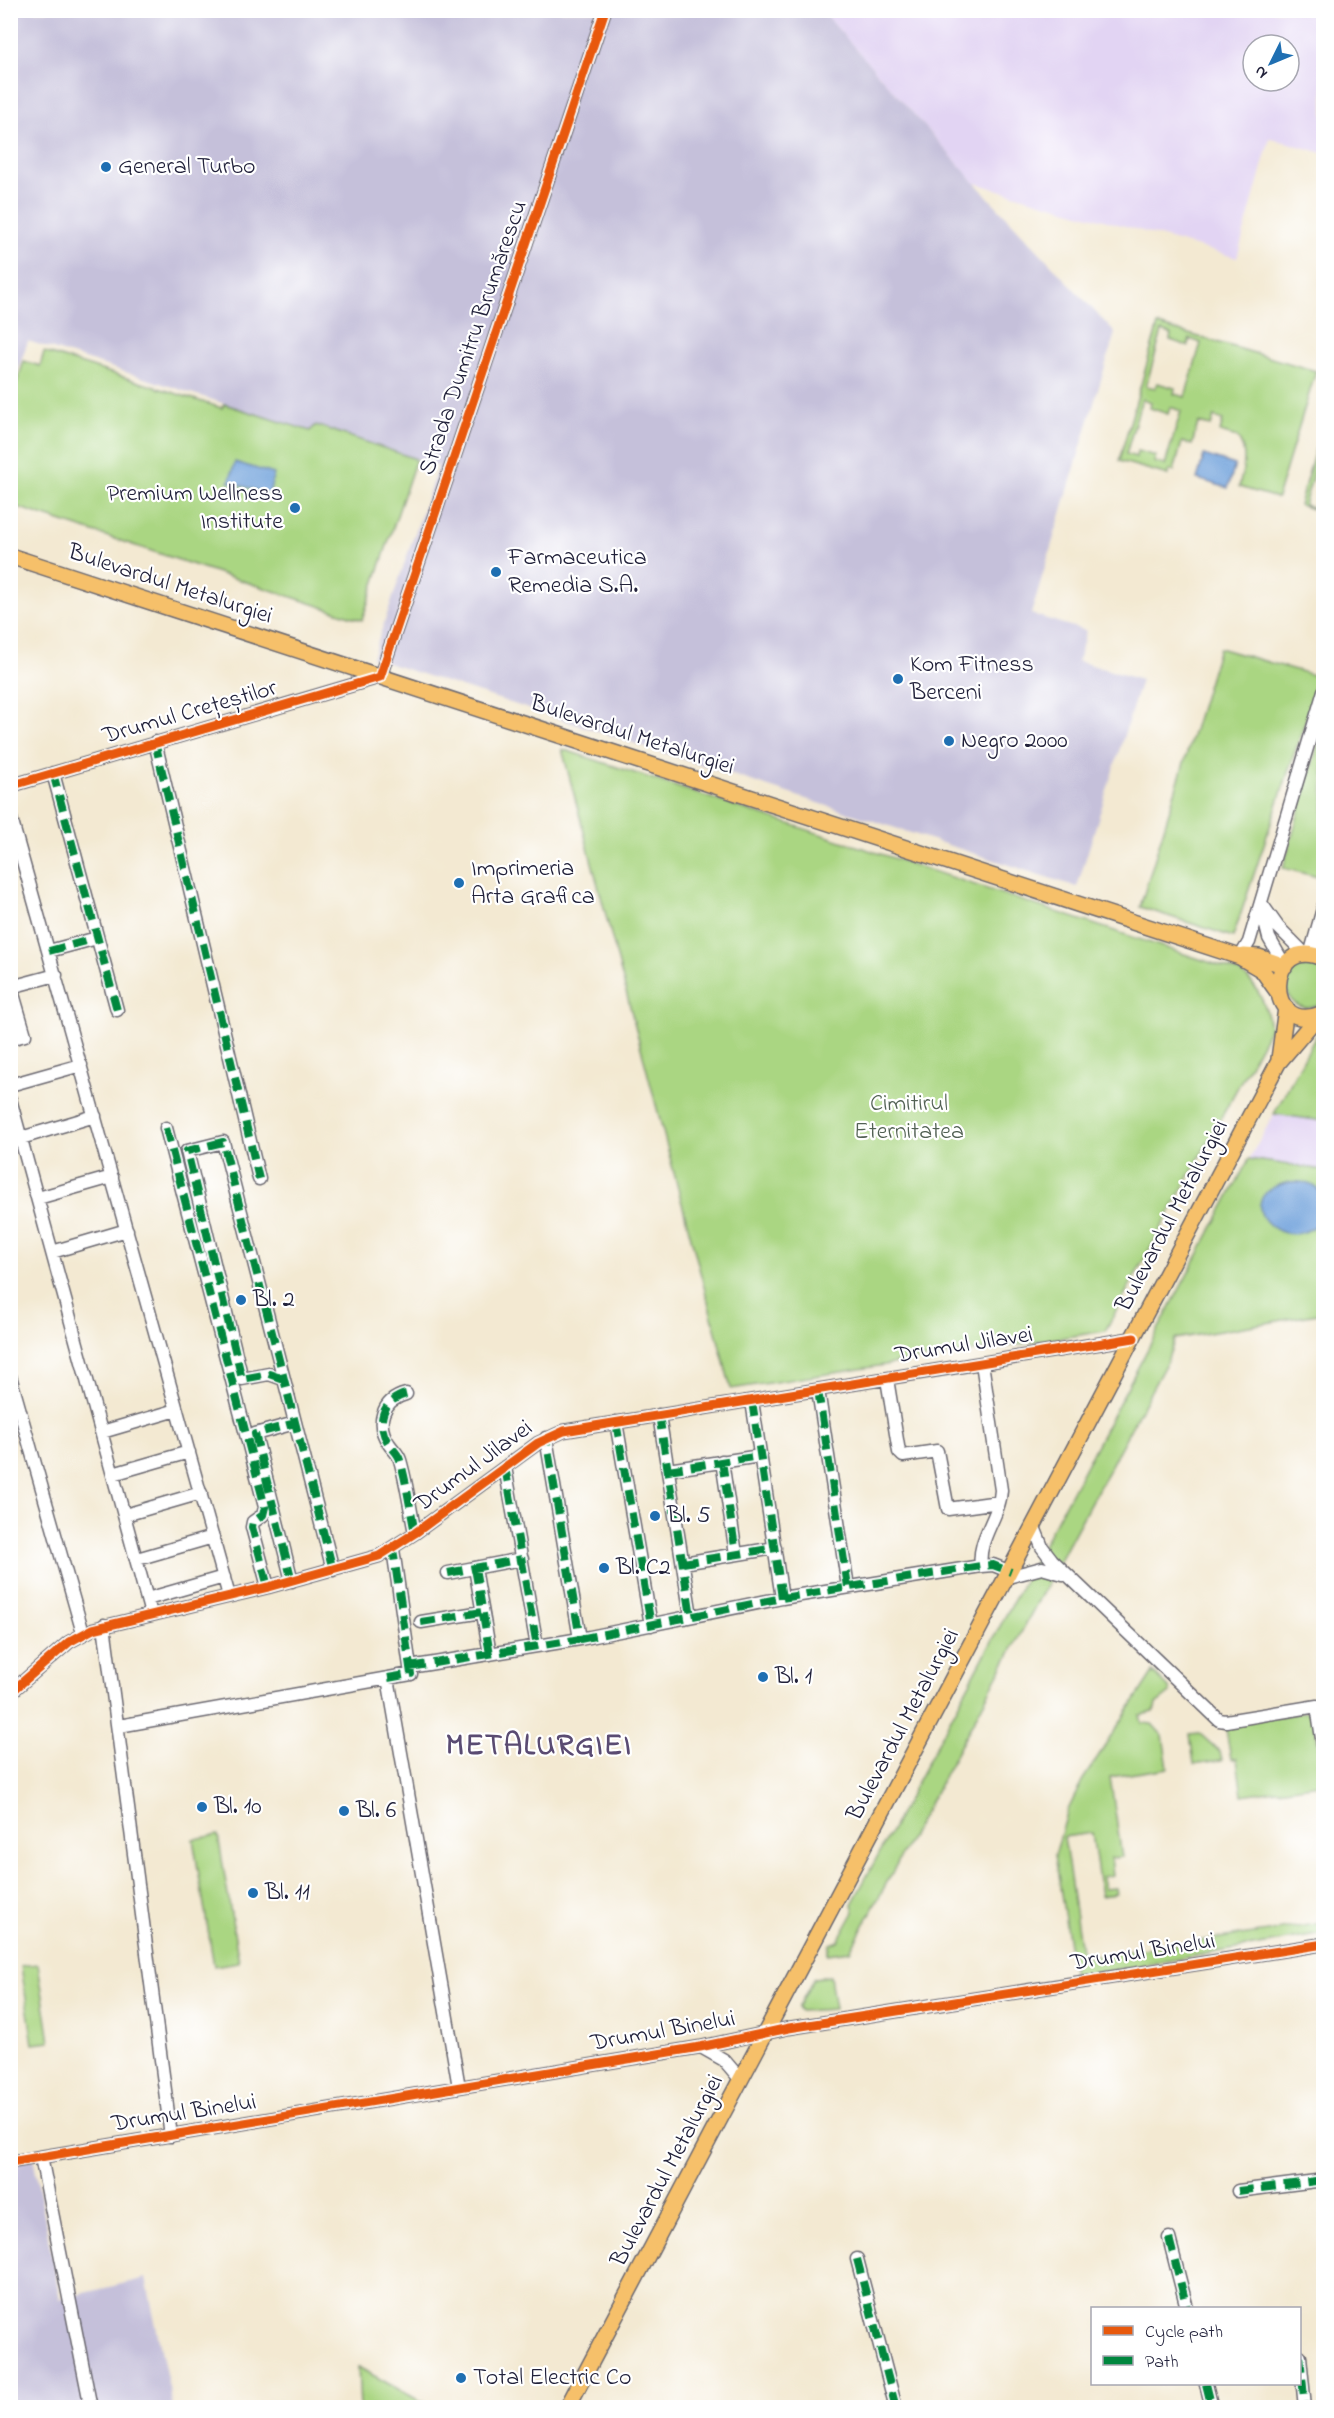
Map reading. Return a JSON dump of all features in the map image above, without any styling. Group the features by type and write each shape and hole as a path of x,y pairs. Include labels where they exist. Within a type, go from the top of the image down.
{"main road":[{"name":"Bulevardul Metalurgiei","path":"10,556 1240,957 1262,970 1286,1008 1278,1063"},
{"name":"Bulevardul Metalurgiei","path":"1240,957 1259,957 1285,966"},
{"path":"1277,991 1278,977 1293,959 1317,957"},
{"path":"1286,1008 1301,1017 1321,1015"},
{"name":"Bulevardul Metalurgiei","path":"567,2408 1010,1574 1278,1063 1321,1015"}],"street":[{"name":"Strada Dumitru Brumărescu","path":"380,677 604,10"},
{"name":"Drumul Crețeștilor","path":"10,786 380,677"},
{"path":"1240,957 1249,942 1323,691"},
{"path":"155,742 259,1179"},
{"path":"53,773 117,1010"},
{"path":"10,815 229,1596"},
{"path":"1261,903 1278,927 1317,957"},
{"path":"1261,903 1269,938 1285,966"},
{"path":"1317,957 1323,905"},
{"path":"49,951 97,938"},
{"path":"10,1040 25,1035 11,987 56,975"},
{"path":"10,1085 81,1065"},
{"path":"10,1100 151,1614"},
{"path":"21,1138 95,1116"},
{"path":"166,1128 265,1507 263,1515 253,1522 252,1527 268,1587"},
{"path":"283,1379 269,1374 242,1380 187,1151 223,1142 333,1570"},
{"path":"38,1198 112,1177"},
{"path":"52,1252 127,1230"},
{"name":"Drumul Jilavei","path":"11,1688 83,1633 104,1625 292,1581 363,1562 393,1549 546,1438 564,1431 1134,1338"},
{"path":"981,1566 981,1546 999,1502 1000,1480 982,1363"},
{"path":"10,1376 83,1633"},
{"path":"887,1379 899,1452 903,1456 937,1451 948,1509 999,1502"},
{"path":"818,1390 848,1587"},
{"path":"406,1394 397,1396 387,1404 382,1424 386,1438 399,1457 415,1533"},
{"path":"752,1401 782,1598"},
{"path":"102,1432 177,1410"},
{"path":"659,1415 691,1616"},
{"path":"616,1422 651,1625"},
{"path":"292,1581 255,1434 295,1423"},
{"path":"546,1438 580,1640"},
{"path":"114,1474 189,1452"},
{"path":"668,1470 760,1456"},
{"path":"722,1461 736,1554"},
{"path":"505,1467 537,1646"},
{"path":"125,1515 201,1493"},
{"path":"1034,1527 1045,1551 1067,1576 1219,1720 1226,1721 1317,1706 1323,1751"},
{"path":"136,1559 213,1537"},
{"path":"683,1563 775,1548"},
{"path":"119,1726 411,1674 393,1549"},
{"path":"448,1573 522,1559"},
{"path":"411,1667 580,1640 782,1598 993,1564 1010,1574 1042,1568 1067,1576"},
{"path":"475,1568 490,1654"},
{"path":"147,1599 224,1577"},
{"path":"421,1622 482,1612"},
{"path":"104,1625 171,2136"},
{"path":"388,1678 459,2087"},
{"name":"Drumul Binelui","path":"10,2162 700,2047 766,2033 1323,1944"},
{"path":"700,2047 724,2060 741,2080"},
{"path":"41,2157 91,2408"},
{"path":"1238,2191 1323,2180"},
{"path":"1169,2238 1187,2307"},
{"path":"857,2259 896,2408"},
{"path":"1301,2373 1305,2408"},
{"path":"1206,2385 1212,2408"}],"shaded area":[{"path":"11,11 822,11 975,183 1115,333 1031,614 1086,631 1078,661 1141,680 1077,887 372,658 438,466 316,425 310,431 28,341 11,390"},
{"path":"822,11 1323,11 1323,153 1270,138 1237,258 975,183"},
{"path":"1274,1114 1323,1121 1323,1170 1249,1159"},
{"path":"32,2152 60,2299 146,2278 173,2407 11,2408 11,2155"}],"green space":[{"path":"1158,325 1316,371 1277,498 1239,487 1244,462 1241,443 1237,437 1220,432 1223,420 1214,417 1211,426 1198,423 1192,445 1182,442 1174,471 1170,470 1168,475 1119,461","holes":["1162,331 1171,334 1170,340 1188,346 1190,339 1201,343 1185,397 1174,394 1175,388 1157,383 1155,388 1146,386","1142,399 1151,402 1150,408 1168,414 1170,407 1181,411 1165,465 1154,462 1156,456 1137,451 1136,457 1126,454"]},
{"path":"44,352 222,408 224,404 310,431 316,425 416,459 362,620 11,505 11,400 24,361 40,366"},
{"path":"1317,444 1323,446 1323,451 1320,451 1304,505 1314,508 1316,502 1323,504 1323,512 1299,505"},
{"path":"1219,648 1320,677 1233,937 1140,907"},
{"path":"1323,726 1324,857 1318,877 1283,868"},
{"name":"Cimitirul Eternitatea","path":"562,749 1239,972 1251,982 1264,1004 1270,1028 1105,1331 731,1389"},
{"path":"1303,964 1317,965 1323,970 1323,1002 1313,1007 1303,1007 1295,1003 1289,997 1287,989 1287,980 1293,971"},
{"path":"1323,1031 1323,1121 1274,1114 1316,1036"},
{"path":"1249,1159 1323,1170 1323,1313 1175,1339 1167,1361 850,1951 827,1954 830,1944 838,1941 854,1912 852,1904"},
{"path":"1153,1672 1169,1688 1170,1693 1156,1704 1154,1712 1140,1715 1142,1723 1152,1724 1163,1736 1168,1768 1110,1777 1122,1857 1111,1858 1113,1875 1102,1877 1104,1889 1115,1888 1116,1894 1101,1896 1092,1833 1064,1837 1082,1958 1323,1923 1323,1934 1074,1977 1055,1855 1068,1810 1082,1781"},
{"path":"1313,1711 1323,1776 1323,1815 1319,1784 1242,1795 1237,1759 1231,1759 1226,1729 1239,1726 1239,1722"},
{"path":"1199,1733 1220,1752 1222,1760 1194,1764 1190,1734"},
{"path":"218,1835 239,1962 214,1966 193,1839"},
{"path":"38,1964 50,2042 33,2044 21,1966"},
{"path":"830,1976 835,2009 800,2011 798,2008 814,1978"},
{"path":"358,2367 431,2407 360,2407"}],"water":[{"path":"1204,455 1235,465 1228,488 1197,479"},
{"path":"235,462 274,474 269,494 229,482"},
{"path":"1290,1182 1313,1185 1320,1193 1324,1206 1324,1215 1310,1229 1294,1234 1280,1231 1268,1223 1261,1212 1261,1200 1270,1190"}],"marked path":[{"path":"155,742 259,1179"},
{"path":"53,773 117,1010"},
{"path":"49,951 97,938"},
{"path":"166,1128 265,1507 263,1515 253,1522 252,1527 268,1587"},
{"path":"283,1379 269,1374 242,1379 187,1151 223,1142 333,1570"},
{"path":"818,1390 848,1587"},
{"path":"406,1394 398,1397 386,1407 382,1429 400,1460 415,1533"},
{"path":"752,1401 782,1598"},
{"path":"659,1415 691,1616"},
{"path":"616,1422 651,1625"},
{"path":"292,1581 255,1434 295,1423"},
{"path":"410,1667 580,1639 546,1438"},
{"path":"668,1470 760,1456"},
{"path":"722,1461 736,1554"},
{"path":"505,1467 537,1646"},
{"path":"683,1563 775,1548"},
{"path":"388,1678 411,1674 393,1549"},
{"path":"448,1573 522,1559"},
{"path":"580,1639 782,1598 981,1566 993,1565 1011,1572"},
{"path":"475,1568 490,1654"},
{"path":"421,1622 482,1612"},
{"path":"1238,2191 1324,2180"},
{"path":"1169,2238 1187,2307"},
{"path":"857,2259 896,2408"},
{"path":"1301,2366 1305,2408"},
{"path":"1206,2385 1212,2408"}],"cycle path":[{"path":"10,786 380,677 605,10"},
{"path":"10,1693 69,1642 93,1629 268,1587 379,1556 415,1533 538,1443 564,1431 1134,1338"},
{"path":"10,2162 700,2047 789,2028 1324,1944"}],"place":[{"name":"General Turbo","path":"106,167"},
{"name":"Premium Wellness Institute","path":"295,508"},
{"name":"Farmaceutica Remedia S.A.","path":"496,572"},
{"name":"Kom Fitness Berceni","path":"898,679"},
{"name":"Negro 2000","path":"949,741"},
{"name":"Imprimeria Arta Grafica","path":"459,883"},
{"name":"Bl. 2","path":"241,1300"},
{"name":"Bl. 5","path":"655,1516"},
{"name":"Bl. C2","path":"604,1568"},
{"name":"Bl. 1","path":"763,1677"},
{"name":"Bl. 10","path":"202,1807"},
{"name":"Bl. 6","path":"344,1811"},
{"name":"Bl. 11","path":"253,1893"},
{"name":"Total Electric Co","path":"461,2378"}],"district":[{"name":"METALURGIEI","path":"539,1747"}]}
